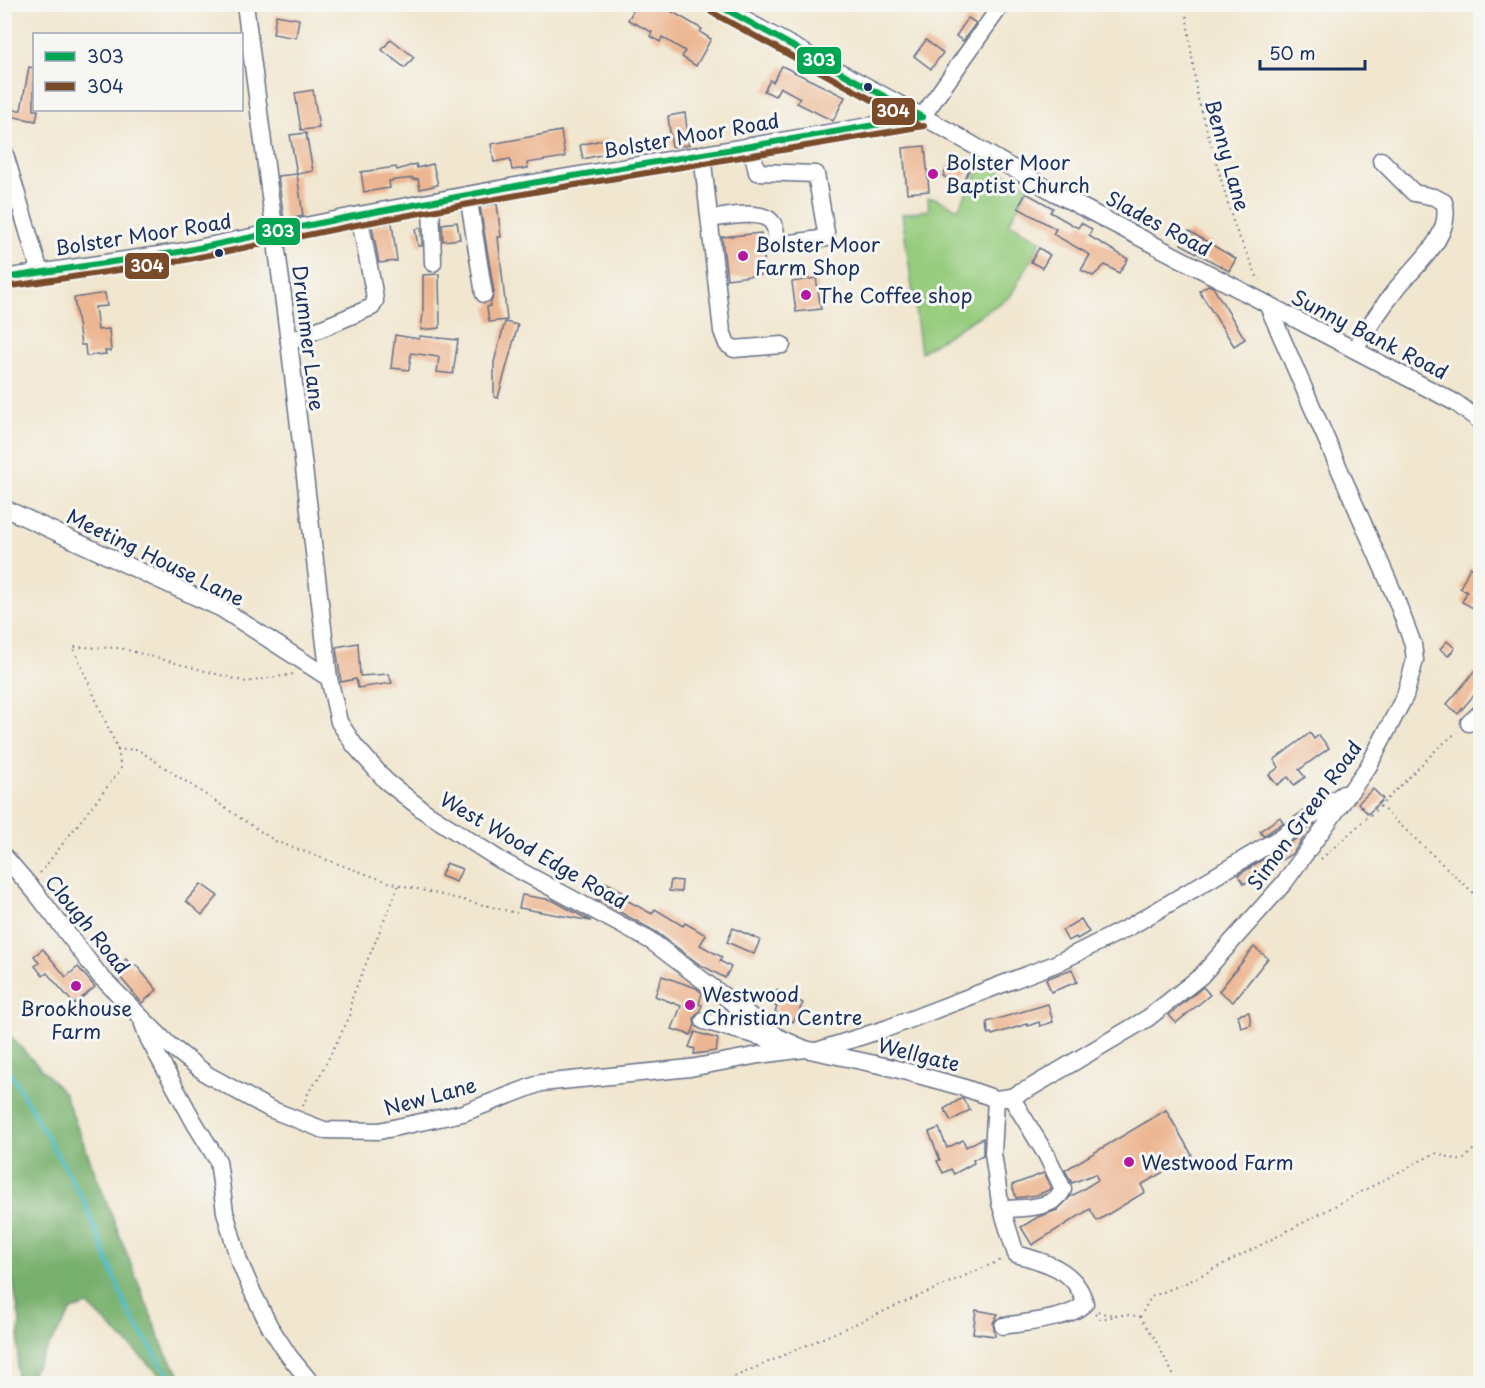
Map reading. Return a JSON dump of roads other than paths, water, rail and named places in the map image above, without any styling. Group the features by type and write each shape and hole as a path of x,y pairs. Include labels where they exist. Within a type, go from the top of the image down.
{"street":[{"name":"Drummer Lane","path":"245,4 289,342 329,678"},
{"name":"Slades Road","path":"715,4 922,117 1055,193 1269,306"},
{"path":"922,117 1002,4"},
{"name":"Bolster Moor Road","path":"4,278 179,252 468,195 922,117"},
{"path":"710,219 758,215 770,220 774,226 777,245 827,238 816,174 757,172 751,145"},
{"name":"Bolster Moor Road","path":"4,151 40,272"},
{"path":"702,154 717,301 722,331 727,344 734,349 782,345"},
{"path":"1355,350 1397,288 1433,245 1447,211 1444,202 1434,197 1414,193 1381,160"},
{"path":"468,195 484,294"},
{"path":"431,202 433,263"},
{"path":"289,342 372,307 375,301 374,292 359,215"},
{"name":"Sunny Bank Road","path":"1269,306 1456,403 1480,421"},
{"name":"Simon Green Road","path":"1003,1098 1030,1088 1148,1018 1202,976 1284,884 1375,755 1405,696 1415,660 1413,644 1394,594 1269,306"},
{"name":"Meeting House Lane","path":"4,508 222,609 329,678"},
{"name":"West Wood Edge Road","path":"329,678 339,722 355,746 386,781 424,811 500,860 651,941 778,1037 810,1050"},
{"path":"810,1050 888,1028 1055,964 1131,926 1278,839 1355,785"},
{"name":"Clough Road","path":"4,856 30,885 100,976 140,1017"},
{"path":"140,1017 149,1040 218,1161 225,1212 239,1261 253,1293 270,1327 289,1356 312,1383"},
{"name":"New Lane","path":"140,1017 168,1044 208,1075 293,1119 324,1130 379,1131 463,1113 541,1083 690,1068 759,1055"},
{"path":"704,1022 769,1039 778,1037"},
{"name":"Wellgate","path":"759,1055 810,1050 889,1067 1003,1098"},
{"path":"1003,1098 993,1153 1002,1209 1016,1254 1049,1263 1064,1272 1082,1292 1085,1303 1080,1309 1063,1316 1003,1326"},
{"path":"1002,1209 1040,1206 1059,1196 1063,1189 1047,1156 1003,1098"}],"waterway":[{"path":"4,1068 10,1072 84,1201 128,1311 174,1384"}],"place":[{"name":"Bolster Moor Baptist Church","path":"933,174"},
{"name":"Bolster Moor Farm Shop","path":"743,256"},
{"name":"The Coffee shop","path":"806,295"},
{"name":"Brookhouse Farm","path":"76,986"},
{"name":"Westwood Christian Centre","path":"690,1005"},
{"name":"Westwood Farm","path":"1129,1162"}]}
